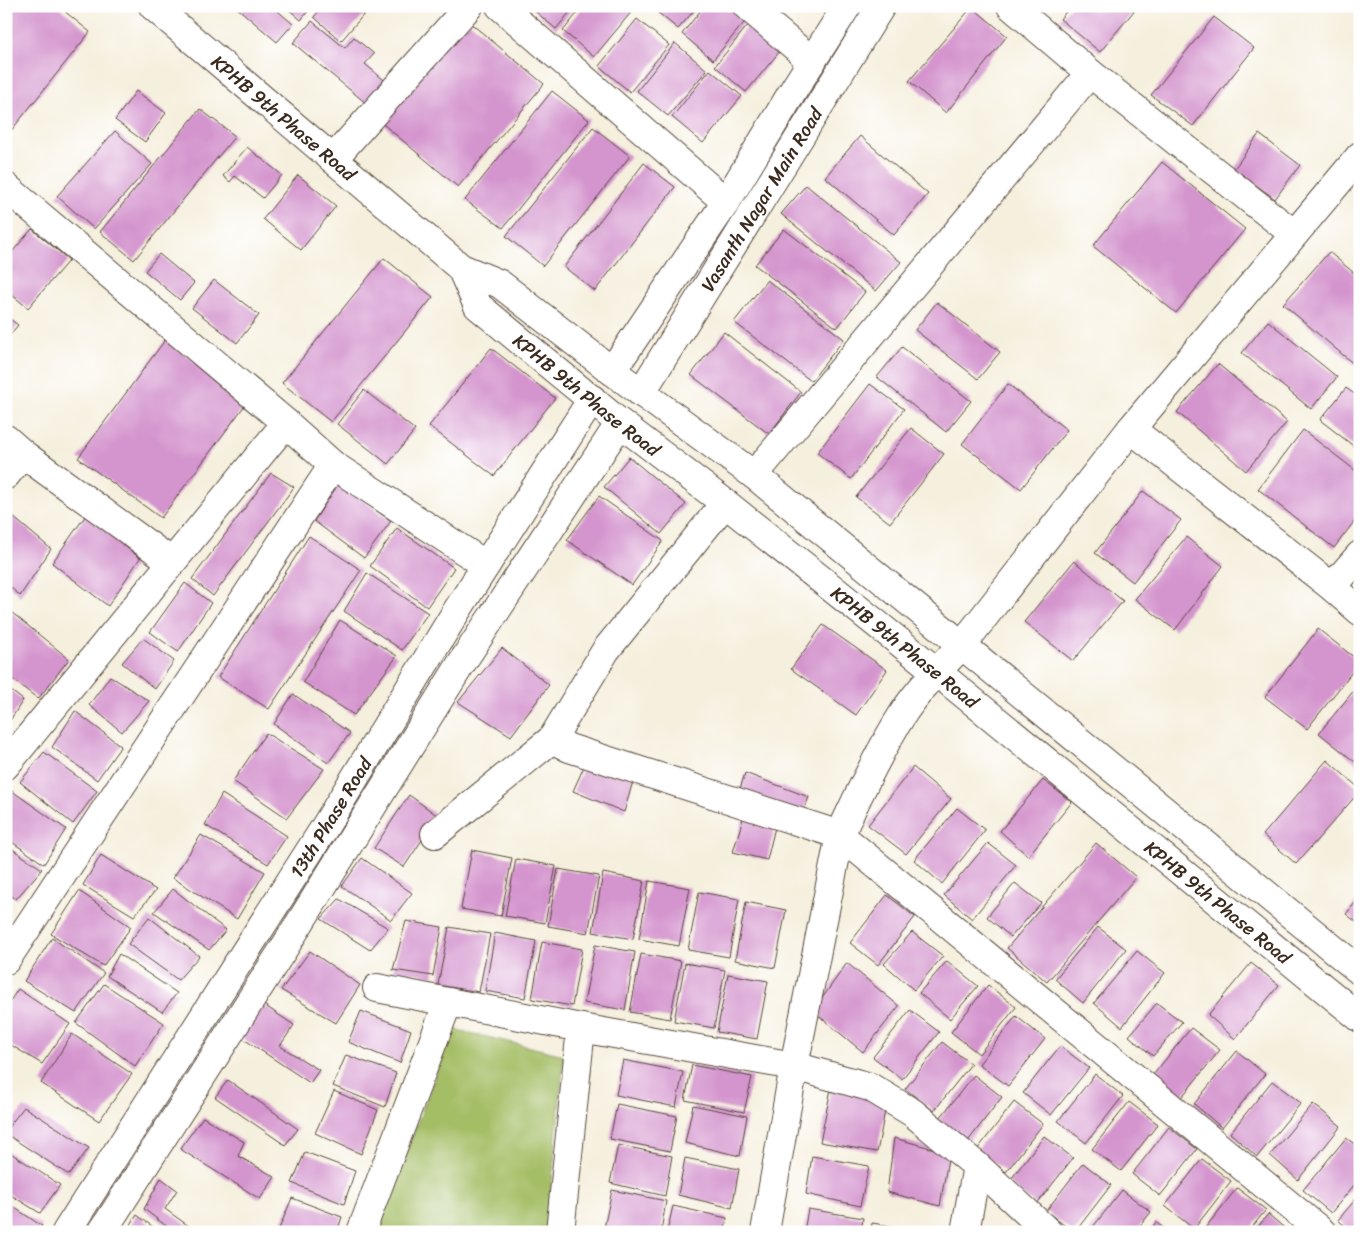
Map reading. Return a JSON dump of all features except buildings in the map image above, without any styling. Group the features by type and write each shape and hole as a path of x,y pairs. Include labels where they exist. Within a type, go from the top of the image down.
{"street":[{"name":"KPHB 9th Phase Road","path":"153,6 461,268 500,284 641,393 754,475 1360,971"},
{"path":"334,159 468,6"},
{"path":"500,6 726,202"},
{"path":"747,6 812,61"},
{"name":"Vasanth Nagar Main Road","path":"612,371 726,202 847,6"},
{"name":"Vasanth Nagar Main Road","path":"641,393 881,6"},
{"path":"1011,6 1090,73 1294,234"},
{"path":"754,475 1090,73"},
{"path":"765,1232 794,1066 840,835 862,787 905,712 937,672 962,645 1131,429 1360,156"},
{"path":"6,187 286,423 333,465 486,565"},
{"name":"KPHB 9th Phase Road","path":"461,268 478,306 620,423 725,503 937,672 1360,1018"},
{"path":"510,332 530,308"},
{"name":"13th Phase Road","path":"66,1232 323,830 456,612 592,399"},
{"path":"6,765 286,423"},
{"name":"13th Phase Road","path":"107,1224 286,945 462,664 620,423"},
{"path":"1131,429 1360,610"},
{"path":"12,456 172,562"},
{"path":"6,960 333,465"},
{"path":"435,834 552,739 606,650 725,503"},
{"path":"1332,588 1360,556"},
{"path":"552,739 569,748 840,835 1322,1232"},
{"path":"377,988 580,1028 794,1066 870,1087 913,1113 977,1166 1048,1232"},
{"path":"361,1232 448,1002"},
{"path":"560,1232 580,1028"},
{"path":"965,1232 977,1166"},
{"path":"87,1199 107,1224"}],"green space":[{"path":"453,1029 564,1055 547,1232 394,1232 378,1227"}]}
